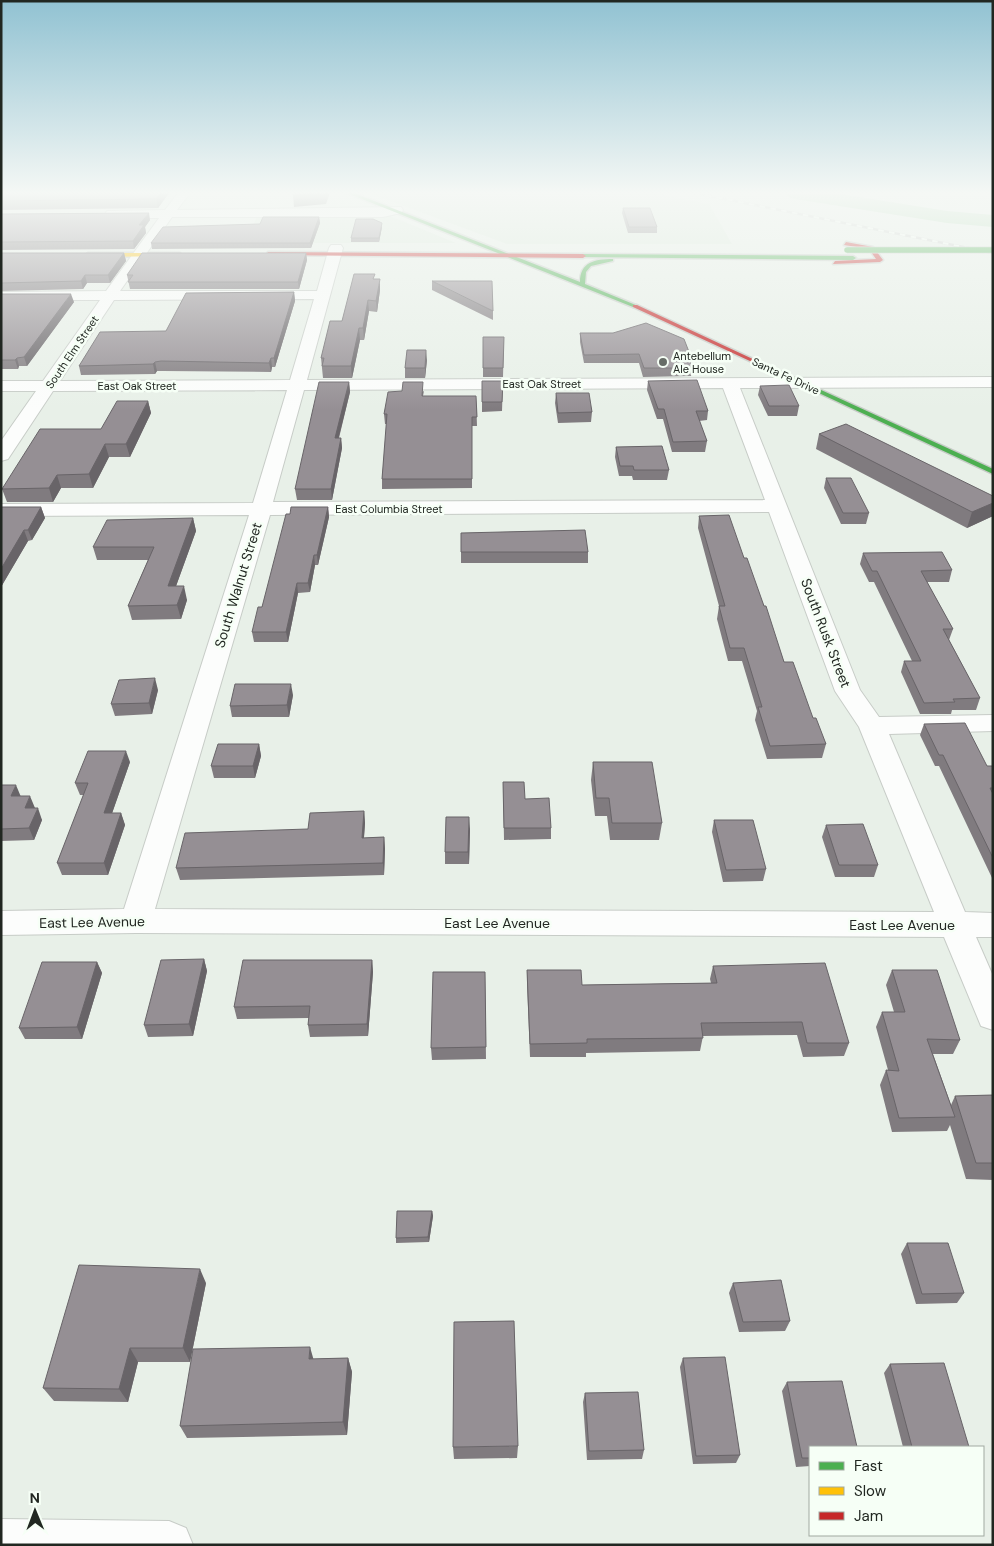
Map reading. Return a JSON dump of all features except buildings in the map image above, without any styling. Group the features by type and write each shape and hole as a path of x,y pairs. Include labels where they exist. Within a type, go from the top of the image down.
{"main road":[{"name":"Santa Fe Drive","path":"539,265 583,283 993,472"},
{"path":"583,283 583,272 591,265"},
{"path":"586,268 607,265"}],"street":[{"name":"South Elm Street","path":"1,455 131,265"},
{"name":"South Walnut Street","path":"136,921 260,510 331,265"},
{"path":"1,296 323,295"},
{"name":"East Oak Street","path":"1,386 993,382"},
{"name":"South Rusk Street","path":"730,383 848,691 872,726 993,1016"},
{"name":"East Columbia Street","path":"1,510 777,506"},
{"path":"872,726 993,723"},
{"name":"East Lee Avenue","path":"1,923 136,921 993,926"},
{"path":"1,1543 168,1545"}],"traffic: fast":[{"path":"532,265 635,306"},
{"path":"583,283 583,272 589,265"},
{"path":"780,373 993,472"}],"traffic: jam":[{"path":"635,306 780,373"}],"place":[{"name":"Antebellum Ale House","path":"663,362"}]}
